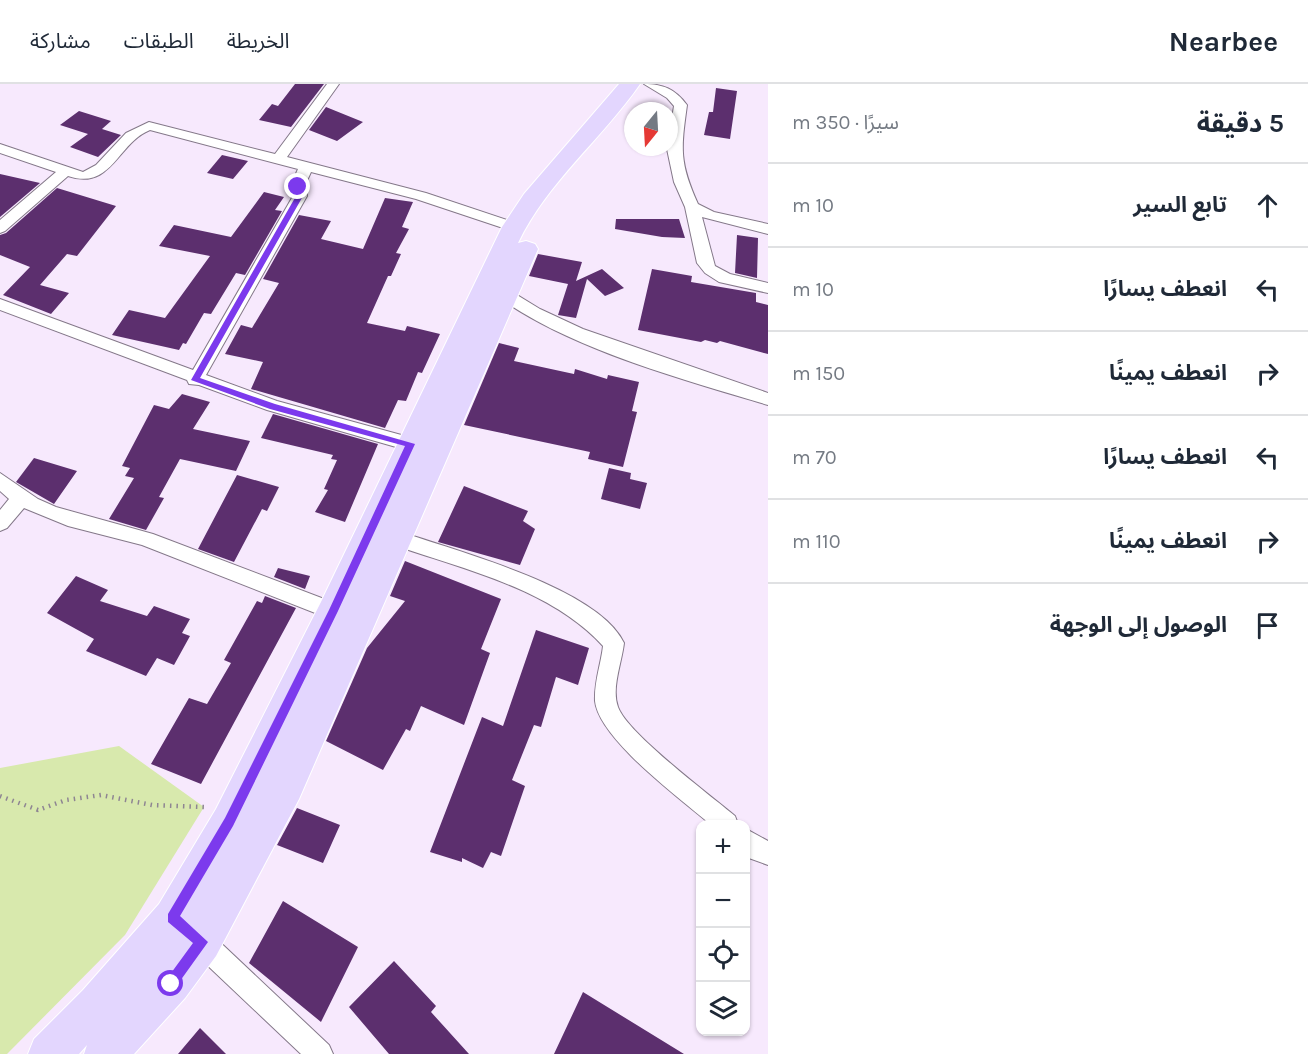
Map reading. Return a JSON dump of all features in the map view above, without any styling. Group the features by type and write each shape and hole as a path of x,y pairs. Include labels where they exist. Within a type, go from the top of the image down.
{"main road":[{"path":"105,1054 171,984 202,942 286,787 395,538 496,288 514,226 532,199 630,84"},
{"path":"49,1054 98,1005 172,918 229,822 333,611 410,444 496,288 516,268 546,209 574,171 651,84"}],"street":[{"path":"278,160 333,84"},
{"path":"651,84 672,95 681,105 674,149 681,182 692,207 705,263 709,270 723,277 768,288"},
{"path":"0,148 82,176 90,175 99,170 134,131 149,126 421,196 514,226"},
{"path":"195,380 300,196 298,185 306,167"},
{"path":"0,228 66,170"},
{"path":"692,207 708,215 768,229"},
{"path":"496,288 531,313 562,328 644,359 768,399"},
{"path":"0,304 195,380 273,406 410,444"},
{"path":"0,480 21,498 58,514 143,538 333,611"},
{"path":"0,523 21,498"},
{"path":"395,538 533,587 580,610 614,643 606,700 611,717 627,736 720,820"},
{"path":"750,846 768,853"},
{"path":"172,918 202,942 320,1054"}],"path":[{"path":"0,796 38,810 66,800 101,795 152,805 204,807 229,822"}],"green space":[{"path":"119,746 204,807 125,935 7,1054 0,1054 0,768"}],"building":[{"path":"295,84 324,84 291,127 259,120 272,104 278,106"},
{"path":"716,88 737,91 730,139 704,135 709,112 713,112"},
{"path":"326,107 363,122 337,141 309,130"},
{"path":"79,111 111,121 102,129 121,135 98,157 70,147 88,134 60,125"},
{"path":"222,155 248,161 233,179 207,173"},
{"path":"0,174 40,183 0,217"},
{"path":"57,188 116,206 77,256 67,254 40,285 69,293 51,314 3,295 30,267 0,255 0,235 6,233"},
{"path":"264,192 284,197 275,210 282,211 245,275 236,273 211,314 204,313 186,344 183,343 179,350 112,335 129,310 165,318 210,256 159,246 174,225 231,237"},
{"path":"385,198 413,202 402,227 409,229 396,253 401,254 391,276 388,276 367,323 405,331 407,326 440,334 422,373 418,372 406,401 398,400 385,428 251,389 263,362 225,354 241,325 252,328 279,283 263,279 299,215 331,221 321,239 363,249"},
{"path":"616,219 679,219 685,238 662,237 615,229"},
{"path":"737,235 758,238 757,278 735,273"},
{"path":"538,254 582,262 576,281 602,269 624,288 605,296 587,279 576,318 558,315 568,284 529,276"},
{"path":"652,269 692,276 691,282 756,293 756,302 768,305 768,354 720,341 717,343 705,340 701,342 638,330"},
{"path":"499,343 519,348 514,361 574,374 575,369 607,379 608,375 639,382 632,411 637,412 623,467 588,459 590,452 464,425"},
{"path":"182,394 210,402 193,429 250,441 236,471 180,459 159,497 164,498 146,530 109,519 134,478 125,476 130,468 122,466 154,405 169,409"},
{"path":"273,414 378,444 345,522 315,512 328,490 324,489 337,460 331,459 333,455 261,438"},
{"path":"34,458 77,471 54,504 16,482"},
{"path":"609,468 631,473 630,479 647,483 640,509 601,499"},
{"path":"237,475 279,487 267,511 262,509 234,562 198,549"},
{"path":"464,486 528,511 523,521 535,529 520,565 438,542"},
{"path":"405,561 501,599 481,649 490,653 464,725 421,706 410,731 406,729 383,770 326,741 367,648 405,601 390,596"},
{"path":"278,568 310,576 305,589 274,577"},
{"path":"76,576 108,590 100,601 147,616 154,606 190,619 182,633 190,636 174,665 157,658 146,676 86,651 94,639 47,613"},
{"path":"265,596 296,608 201,784 151,764 189,698 207,704 231,663 224,660 257,601 262,603"},
{"path":"536,630 589,648 578,685 556,677 541,727 534,725 512,780 525,786 501,856 491,852 483,868 462,858 462,862 430,852 482,717 503,726"},
{"path":"297,808 340,825 323,863 277,845"},
{"path":"283,901 358,947 321,1022 249,963"},
{"path":"394,961 436,1006 431,1012 469,1054 389,1054 349,1007"},
{"path":"583,992 684,1054 554,1054"},
{"path":"200,1028 226,1054 178,1054"}],"route":[{"path":"171,984 202,942 172,918 229,822 333,611 410,444 273,406 195,380 300,196 298,187"}]}
